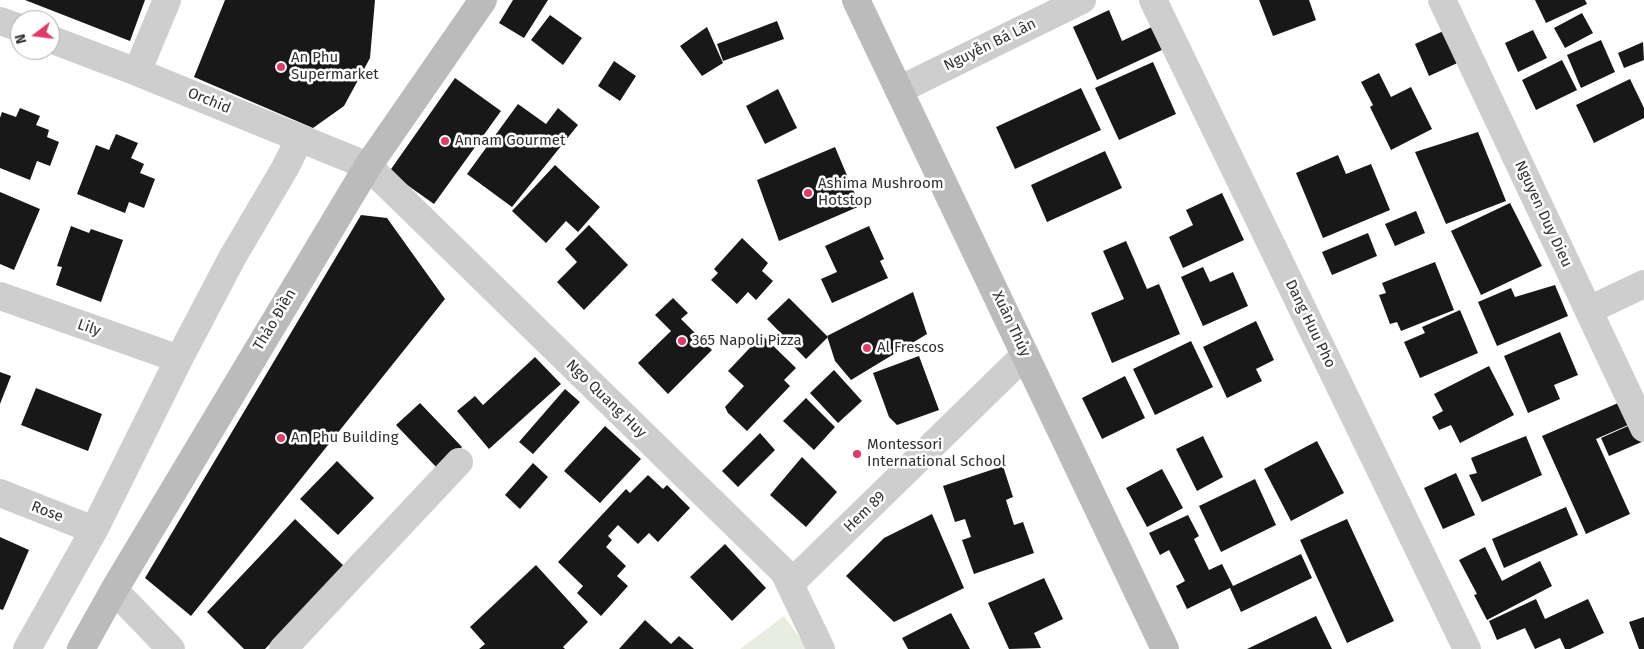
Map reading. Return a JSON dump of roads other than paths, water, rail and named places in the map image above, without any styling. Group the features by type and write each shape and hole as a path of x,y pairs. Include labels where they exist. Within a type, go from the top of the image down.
{"main road":[{"name":"Thảo Điền","path":"81,649 114,590 368,166 482,0"},
{"name":"Xuân Thủy","path":"856,0 1165,649"}],"street":[{"path":"137,72 167,0"},
{"name":"Nguyễn Bá Lân","path":"899,90 1082,0"},
{"name":"Dang Huu Pho","path":"1153,0 1467,649"},
{"name":"Nguyen Duy Dieu","path":"1442,0 1644,428"},
{"name":"Orchid","path":"60,44 137,72 368,166"},
{"path":"27,649 94,530 179,359 232,258 300,138"},
{"name":"Ngo Quang Huy","path":"368,166 784,572 821,649"},
{"path":"1588,310 1644,284"},
{"name":"Lily","path":"0,296 179,359"},
{"name":"Hem 89","path":"790,584 1025,355"},
{"path":"283,649 459,462"},
{"name":"Rose","path":"0,493 94,530"},
{"path":"114,590 171,649"}],"place":[{"name":"An Phu Supermarket","path":"281,67"},
{"name":"Annam Gourmet","path":"445,141"},
{"name":"Ashima Mushroom Hotstop","path":"808,193"},
{"name":"365 Napoli Pizza","path":"682,341"},
{"name":"Al Frescos","path":"867,348"},
{"name":"An Phu Building","path":"281,438"},
{"name":"Montessori International School","path":"857,454"}]}
